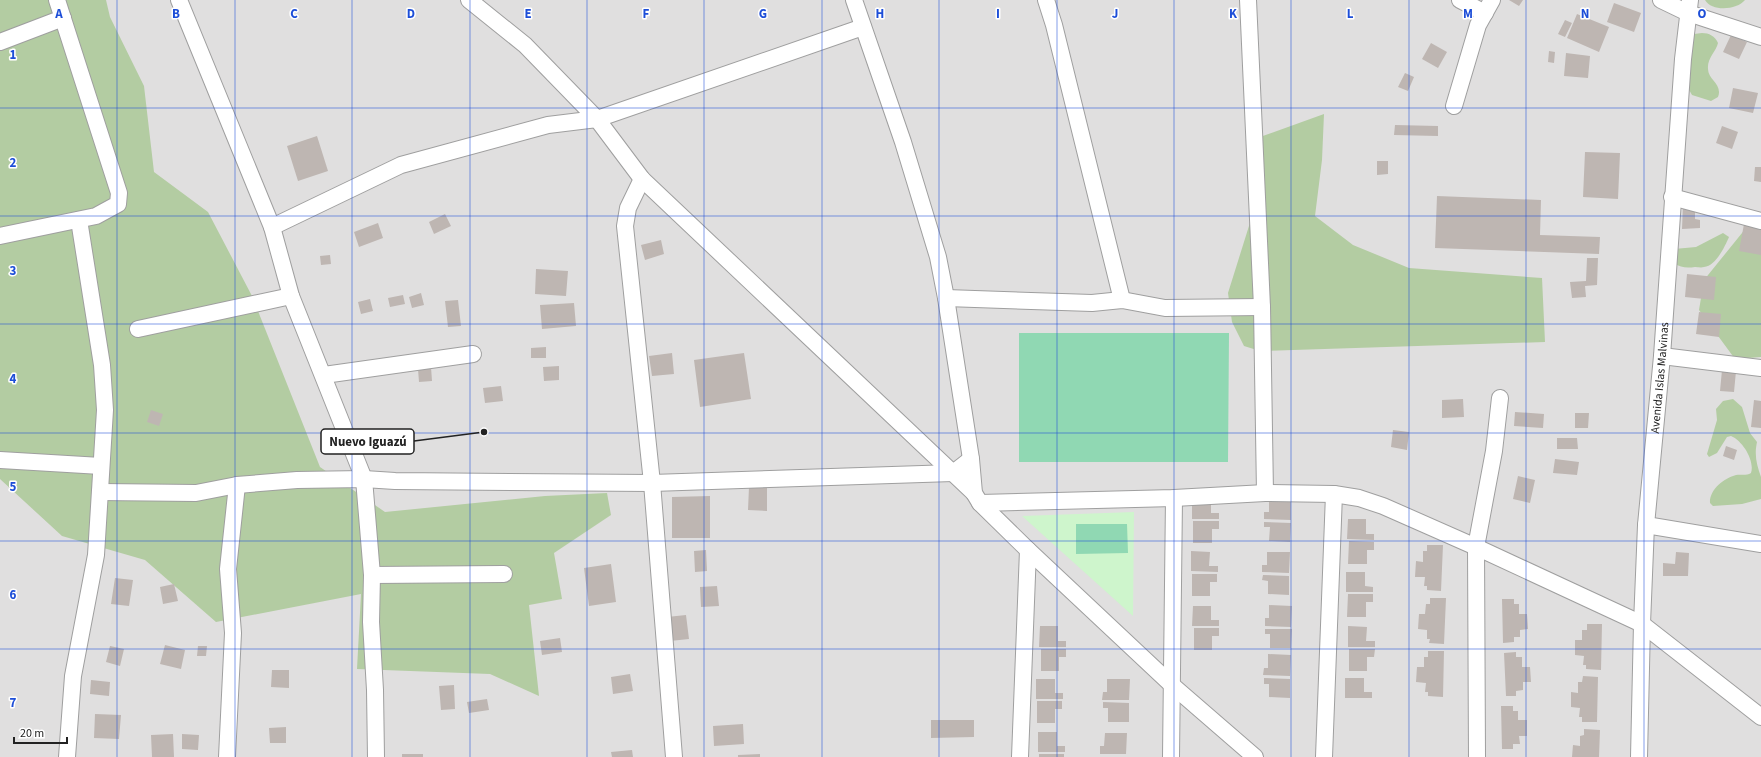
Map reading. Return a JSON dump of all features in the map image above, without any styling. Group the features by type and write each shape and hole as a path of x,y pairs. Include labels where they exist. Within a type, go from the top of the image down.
{"street":[{"path":"0,236 96,216 118,204 119,193 57,0"},
{"path":"178,0 272,227 291,296 324,375 364,479 372,575 371,622 375,690 376,757"},
{"path":"469,0 525,45 597,119 642,179 953,473 1028,550 1173,686 1255,757"},
{"path":"854,0 924,208 938,257 946,298 977,498"},
{"path":"1046,0 1054,25 1122,300"},
{"path":"1248,0 1262,307 1265,493"},
{"path":"1454,106 1478,25 1488,6 1460,0"},
{"path":"1661,0 1689,6 1761,38"},
{"name":"Avenida Islas Malvinas","path":"1639,757 1646,525 1662,356 1682,58 1689,6"},
{"path":"0,42 63,18"},
{"path":"272,227 401,165 548,126 597,119 863,27"},
{"path":"642,179 628,208 625,226 652,483 674,757"},
{"path":"1672,197 1761,221"},
{"path":"68,757 73,676 96,555 105,410 102,365 78,220"},
{"path":"138,329 291,296"},
{"path":"946,298 1092,303 1122,300 1165,308 1262,307"},
{"path":"324,375 473,354"},
{"path":"1662,356 1761,368"},
{"path":"1477,757 1476,547 1494,451 1500,398"},
{"path":"100,492 196,493 237,485 297,480 364,479 395,481 652,483 953,473 971,459"},
{"path":"0,460 101,466"},
{"path":"227,757 233,633 228,569 237,485"},
{"path":"977,498 1174,498 1265,493 1334,494 1359,498 1382,506 1476,547 1642,624 1761,717"},
{"path":"1324,757 1334,494"},
{"path":"1171,757 1174,498"},
{"path":"1646,525 1761,544"},
{"path":"1020,757 1028,550"},
{"path":"372,575 504,574"}],"shaded area":[{"path":"0,0 1761,0 1761,757 0,757"}],"green space":[{"path":"0,0 106,0 110,17 144,86 154,172 208,212 252,296 320,467 385,512 545,496 607,493 611,515 554,553 562,599 529,605 539,696 490,674 357,669 361,594 216,622 145,560 62,536 0,479"},
{"path":"1705,0 1745,0 1731,8 1719,8 1708,4"},
{"path":"1702,33 1712,35 1718,43 1708,65 1710,76 1719,89 1718,97 1711,101 1692,95 1688,88 1685,44 1694,34"},
{"path":"1324,114 1322,160 1315,216 1353,245 1409,268 1542,278 1545,342 1260,351 1244,346 1232,322 1228,293 1264,178 1260,137"},
{"path":"1759,212 1761,212 1761,357 1735,359 1699,310 1704,280"},
{"path":"1723,233 1729,237 1720,255 1708,266 1682,267 1674,263 1674,249 1696,247"},
{"path":"1019,333 1229,333 1228,462 1019,462"},
{"path":"1733,399 1742,407 1750,433 1757,442 1756,456 1761,477 1761,499 1742,504 1713,506 1710,503 1710,498 1718,485 1731,477 1751,473 1752,468 1750,457 1744,447 1740,442 1731,436 1727,437 1717,453 1709,457 1707,454 1717,420 1716,409 1723,401"},
{"path":"1134,512 1133,616 1022,516"},
{"path":"1076,524 1127,524 1128,553 1076,554"}],"building":[{"path":"1509,0 1523,0 1519,6"},
{"path":"1614,3 1641,13 1634,32 1607,22"},
{"path":"1577,14 1609,27 1599,52 1567,38"},
{"path":"1565,20 1572,23 1565,37 1558,34"},
{"path":"1731,35 1747,42 1739,59 1723,52"},
{"path":"1431,43 1447,52 1438,68 1422,59"},
{"path":"1549,51 1555,52 1554,63 1548,62"},
{"path":"1566,53 1590,56 1588,78 1564,76"},
{"path":"1405,73 1414,77 1408,91 1398,87"},
{"path":"1733,88 1758,93 1753,113 1729,108"},
{"path":"1395,125 1438,126 1438,136 1394,135"},
{"path":"1722,126 1738,132 1732,149 1716,143"},
{"path":"317,136 328,171 298,181 287,146"},
{"path":"1585,152 1620,153 1618,199 1583,197"},
{"path":"1377,161 1388,161 1388,174 1377,175"},
{"path":"1755,167 1761,167 1761,182 1754,181"},
{"path":"1437,196 1541,200 1540,235 1600,237 1599,254 1435,248"},
{"path":"1683,204 1695,204 1695,219 1700,220 1700,228 1682,229"},
{"path":"445,214 451,226 434,234 429,222"},
{"path":"378,223 383,238 359,247 354,232"},
{"path":"1744,224 1761,227 1761,255 1739,251"},
{"path":"661,240 664,254 645,260 641,245"},
{"path":"330,255 331,264 321,265 320,256"},
{"path":"1587,258 1598,258 1597,285 1585,286 1586,297 1572,298 1570,282 1586,281"},
{"path":"536,269 568,271 566,296 535,294"},
{"path":"1687,274 1716,277 1714,300 1685,297"},
{"path":"421,293 424,305 412,308 409,297"},
{"path":"403,295 405,304 390,307 388,298"},
{"path":"370,299 373,311 361,314 358,302"},
{"path":"458,300 461,326 448,327 445,301"},
{"path":"574,303 576,326 542,329 540,305"},
{"path":"1699,312 1721,314 1719,337 1696,334"},
{"path":"546,347 546,358 531,358 531,348"},
{"path":"672,353 674,374 652,376 649,356"},
{"path":"744,353 751,399 700,407 694,360"},
{"path":"559,366 559,380 544,381 543,367"},
{"path":"431,367 432,381 419,382 418,369"},
{"path":"1722,370 1736,371 1734,392 1720,391"},
{"path":"501,386 503,401 485,403 483,388"},
{"path":"1463,399 1464,417 1442,418 1442,400"},
{"path":"1754,400 1761,401 1761,428 1751,427"},
{"path":"151,410 163,414 159,426 147,422"},
{"path":"1515,412 1544,414 1543,428 1514,426"},
{"path":"1575,413 1589,413 1588,428 1575,428"},
{"path":"1393,430 1409,432 1407,450 1391,447"},
{"path":"1557,438 1577,438 1578,449 1557,449"},
{"path":"1726,446 1737,450 1734,460 1723,456"},
{"path":"1555,459 1579,462 1577,475 1553,473"},
{"path":"1518,476 1535,480 1530,503 1513,499"},
{"path":"749,487 767,487 767,511 748,510"},
{"path":"710,496 710,538 672,538 672,497"},
{"path":"1192,499 1211,499 1211,513 1219,513 1219,519 1192,519"},
{"path":"1269,499 1291,499 1291,520 1264,519 1264,512 1269,512"},
{"path":"1348,519 1366,519 1366,534 1374,534 1374,540 1347,539"},
{"path":"1193,521 1219,521 1219,529 1212,529 1212,543 1193,543"},
{"path":"1264,522 1291,523 1290,542 1269,541 1270,527 1264,527"},
{"path":"1349,541 1374,542 1374,550 1367,550 1367,564 1348,564"},
{"path":"1427,545 1443,545 1441,591 1427,590 1427,586 1424,586 1425,577 1415,577 1416,561 1423,562 1423,551 1427,551"},
{"path":"706,550 707,571 695,572 694,551"},
{"path":"1191,551 1210,552 1209,566 1218,566 1218,572 1191,571"},
{"path":"1267,552 1290,552 1289,573 1262,572 1262,565 1267,565"},
{"path":"1676,552 1689,553 1688,576 1663,576 1663,563 1675,564"},
{"path":"611,564 616,602 589,606 584,568"},
{"path":"1346,572 1365,572 1365,586 1373,587 1373,592 1346,592"},
{"path":"1192,574 1217,574 1217,582 1210,582 1210,596 1192,596"},
{"path":"1263,575 1289,576 1289,595 1268,594 1268,581 1262,580"},
{"path":"115,578 133,580 129,606 111,604"},
{"path":"174,584 178,601 163,604 160,587"},
{"path":"717,586 719,606 701,607 700,587"},
{"path":"1348,594 1373,594 1373,602 1366,602 1366,617 1347,617"},
{"path":"1430,598 1446,598 1444,644 1429,643 1430,639 1427,639 1427,630 1418,629 1419,614 1425,614 1426,604 1430,604"},
{"path":"1502,599 1514,599 1514,604 1519,604 1519,614 1527,614 1528,629 1520,630 1520,637 1514,637 1514,642 1503,643"},
{"path":"1269,605 1292,606 1291,627 1265,626 1265,618 1269,618"},
{"path":"1193,606 1211,606 1211,620 1219,620 1219,626 1192,626"},
{"path":"686,615 689,639 670,641 667,617"},
{"path":"1587,624 1602,624 1601,670 1586,669 1586,665 1583,665 1584,656 1575,655 1575,640 1582,640 1582,630 1587,630"},
{"path":"1040,626 1058,626 1058,641 1066,641 1066,647 1039,647"},
{"path":"1348,626 1367,627 1366,641 1375,641 1375,647 1348,647"},
{"path":"1194,628 1219,628 1219,636 1212,636 1212,650 1194,650"},
{"path":"1265,629 1292,629 1291,648 1270,648 1270,634 1265,634"},
{"path":"560,638 562,652 542,655 540,641"},
{"path":"165,645 185,650 181,669 160,664"},
{"path":"110,646 124,649 120,666 106,662"},
{"path":"198,646 207,646 206,656 197,656"},
{"path":"1041,649 1066,649 1066,657 1059,657 1059,671 1041,671"},
{"path":"1349,649 1375,649 1374,657 1367,657 1367,671 1349,671"},
{"path":"1428,651 1444,651 1443,697 1428,696 1428,692 1425,692 1426,683 1416,682 1417,667 1424,667 1424,657 1428,657"},
{"path":"1516,652 1516,657 1522,657 1522,667 1530,667 1531,682 1523,682 1523,690 1516,691 1516,696 1506,696 1504,653"},
{"path":"1268,654 1291,655 1290,676 1263,675 1264,668 1268,668"},
{"path":"272,670 289,670 289,688 271,687"},
{"path":"630,674 633,691 613,694 611,677"},
{"path":"1583,676 1598,677 1597,722 1582,722 1582,717 1579,717 1580,708 1571,707 1571,692 1578,693 1578,682 1582,682"},
{"path":"1264,678 1290,679 1290,698 1269,697 1269,684 1264,684"},
{"path":"1345,678 1364,678 1364,692 1372,692 1372,698 1345,698"},
{"path":"1036,679 1055,679 1055,693 1063,693 1063,699 1036,699"},
{"path":"1107,679 1130,679 1129,700 1102,700 1103,692 1107,692"},
{"path":"91,680 110,682 109,696 90,694"},
{"path":"454,685 455,709 441,710 439,686"},
{"path":"487,699 489,710 469,713 467,702"},
{"path":"1037,701 1062,701 1062,709 1055,709 1055,723 1037,723"},
{"path":"1103,702 1129,703 1129,722 1108,722 1108,708 1103,708"},
{"path":"1501,706 1513,706 1513,711 1518,711 1518,720 1527,720 1527,736 1519,736 1520,744 1513,744 1513,749 1502,749"},
{"path":"95,714 121,715 119,739 94,738"},
{"path":"931,720 974,720 974,737 931,738"},
{"path":"743,724 744,744 714,746 713,726"},
{"path":"286,727 286,743 270,743 269,728"},
{"path":"1584,729 1600,730 1599,757 1572,757 1573,745 1580,746 1580,736 1584,735"},
{"path":"1038,732 1057,732 1057,746 1065,746 1065,752 1038,752"},
{"path":"1105,733 1127,733 1126,754 1100,754 1100,746 1104,746"},
{"path":"173,734 174,757 152,757 151,735"},
{"path":"182,734 199,735 198,750 182,749"},
{"path":"632,750 633,757 612,757 611,752"},
{"path":"402,754 423,754 423,757 402,757"},
{"path":"760,754 760,757 738,757 738,755"},
{"path":"1039,754 1064,754 1064,757 1039,757"}],"place":[{"name":"Nuevo Iguazú","path":"484,432"}]}
